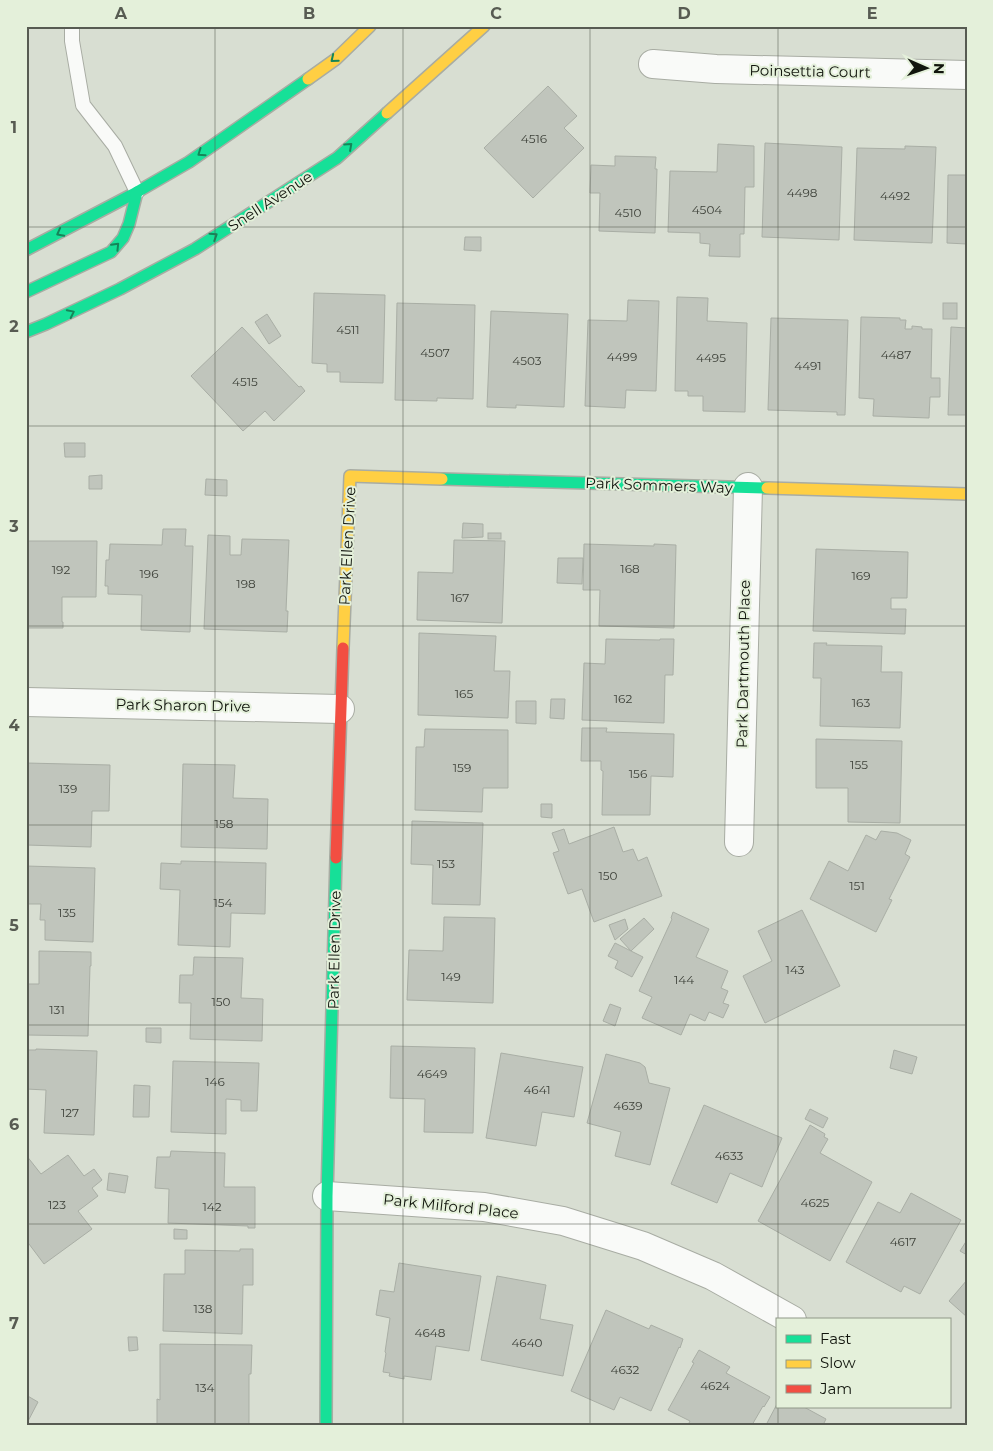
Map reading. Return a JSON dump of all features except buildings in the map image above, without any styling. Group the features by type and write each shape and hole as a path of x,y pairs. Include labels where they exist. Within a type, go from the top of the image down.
{"street":[{"path":"26,250 137,192 189,162 336,59 370,26"},
{"name":"Snell Avenue","path":"26,332 120,288 195,249 337,158 484,26"},
{"name":"Poinsettia Court","path":"653,64 716,69 967,75"},
{"path":"26,292 111,252 123,238 130,224 137,192"},
{"name":"Park Sommers Way","path":"350,476 967,494"},
{"name":"Park Ellen Drive","path":"326,1425 327,1196 340,709 350,476"},
{"name":"Park Dartmouth Place","path":"739,842 748,487"},
{"name":"Park Sharon Drive","path":"26,702 340,709"},
{"name":"Park Milford Place","path":"327,1196 484,1207 563,1220 643,1246 713,1276 788,1318"}],"lane":[{"path":"72,26 72,40 83,105 115,146 137,192"}],"traffic: fast":[{"path":"26,250 137,192 189,162 308,79"},
{"path":"26,332 120,289 195,249 337,158 387,113"},
{"path":"26,292 111,252 123,238 129,224 137,192"},
{"path":"442,479 767,488"},
{"path":"326,1425 327,1196 336,858"}],"traffic: slow":[{"path":"308,79 336,59 370,26"},
{"path":"387,113 484,26"},
{"path":"343,648 350,476 442,479"},
{"path":"767,488 967,494"}],"traffic: jam":[{"path":"336,858 343,648"}]}
